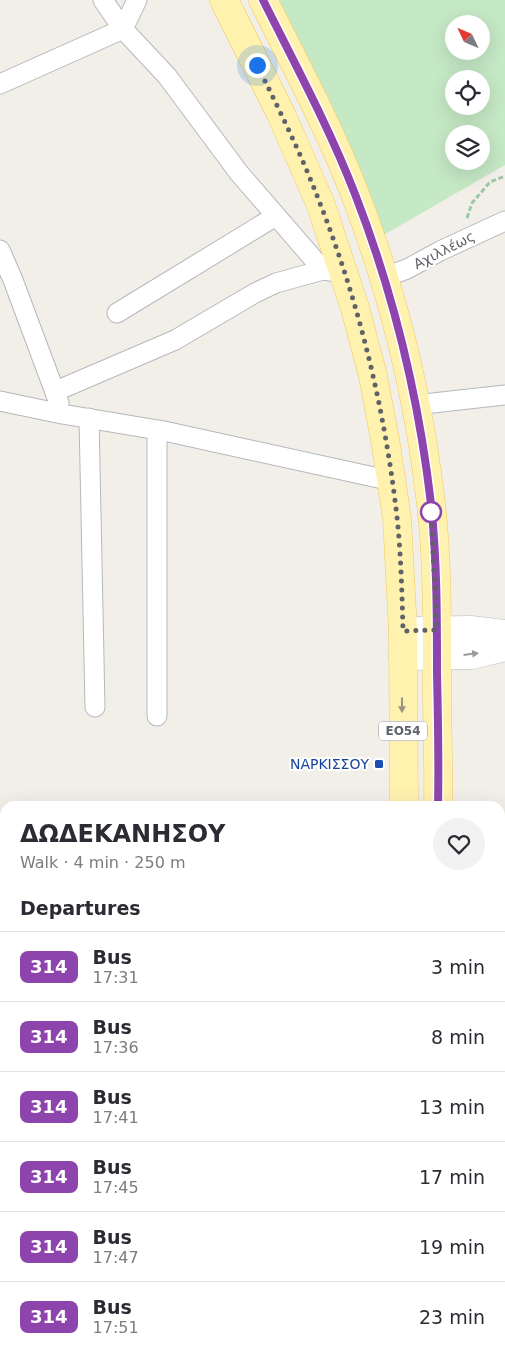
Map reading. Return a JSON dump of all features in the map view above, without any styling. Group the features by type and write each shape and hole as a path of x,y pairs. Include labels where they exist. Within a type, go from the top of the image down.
{"main road":[{"name":"ΕΟ54","path":"224,0 293,139 321,205 334,272 365,340 392,481 397,519 403,643 404,801"},
{"name":"ΕΟ54","path":"263,0 312,97 354,193 399,334 415,405 431,503 437,643 438,801"}],"street":[{"path":"103,0 123,29 167,76 239,173 276,216 334,272"},
{"path":"0,84 123,29 137,0"},
{"path":"117,313 276,216"},
{"name":"Αχιλλέως","path":"382,278 407,269 505,221"},
{"path":"0,250 56,391 62,414"},
{"path":"56,391 175,340 276,283 334,272"},
{"path":"415,405 505,394"},
{"path":"0,401 62,414 157,430 392,481"},
{"path":"89,418 95,707"},
{"path":"157,430 157,716"},
{"path":"403,643 437,643 480,630 505,634"},
{"path":"437,643 471,655 505,647"}],"path":[{"path":"461,241 472,203 490,182 505,176"}],"green space":[{"path":"272,0 505,0 505,165 380,237"}],"bus line":[{"name":"314","path":"263,0 312,97 354,193 389,296 407,367 431,503 434,540 437,606 438,801"}],"place":[{"name":"ΝΑΡΚΙΣΣΟΥ","path":"379,764"}],"route":[{"path":"257,65 293,139 321,205 345,273 365,340 386,445 397,519 403,631 437,630 434,540 431,512"}]}
